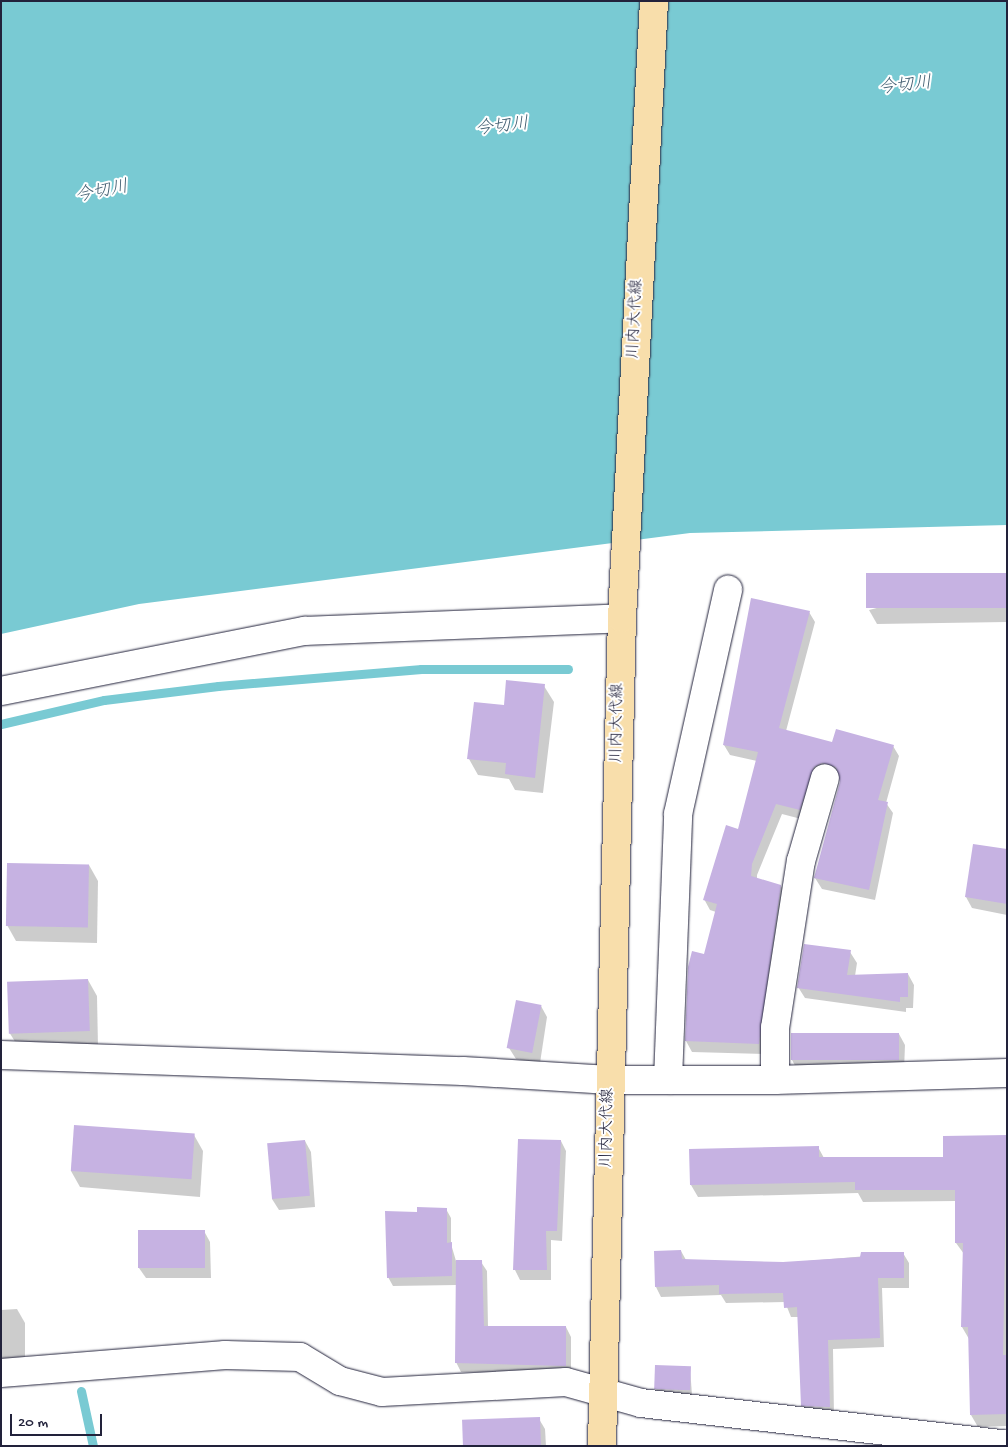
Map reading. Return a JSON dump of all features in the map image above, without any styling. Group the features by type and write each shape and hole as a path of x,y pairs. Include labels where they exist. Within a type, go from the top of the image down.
{"main road":[{"name":"川内大代線","path":"602,1446 622,618 654,1"}],"street":[{"path":"668,1080 678,814 728,590"},
{"path":"1,690 305,632 622,618"},
{"path":"775,1080 775,1028 800,870 824,778"},
{"path":"1,1055 464,1071 610,1080 775,1080 1007,1073"},
{"path":"1,1373 234,1355 300,1357 340,1381 382,1392 566,1382 641,1404 1007,1445"}],"water":[{"name":"今切川","path":"1,1 1007,1 1007,525 690,533 139,604 1,634"}],"building":[{"path":"866,573 1007,573 1007,608 866,608"},
{"path":"751,598 810,611 779,728 832,742 836,729 894,745 878,800 888,802 869,890 814,878 840,782 836,767 822,763 814,767 800,810 776,804 752,864 751,876 781,885 759,1044 685,1041 688,967 692,951 704,954 717,904 703,900 726,825 738,829 758,752 723,745"},
{"path":"506,680 545,684 535,778 505,774 506,763 467,759 474,702 504,705"},
{"path":"973,844 1007,849 1007,904 965,897"},
{"path":"7,863 89,864 88,927 6,926"},
{"path":"804,944 851,950 847,975 908,973 908,997 900,997 900,1002 797,988"},
{"path":"88,979 90,1031 9,1034 7,982"},
{"path":"516,1000 542,1005 532,1053 507,1048"},
{"path":"791,1033 899,1033 899,1060 791,1060"},
{"path":"74,1125 195,1133 191,1179 71,1171"},
{"path":"1007,1135 1003,1355 1007,1355 1007,1414 970,1415 968,1327 961,1327 963,1243 955,1243 955,1190 855,1190 855,1182 690,1185 689,1149 819,1146 819,1157 943,1157 943,1136"},
{"path":"518,1139 561,1140 557,1231 546,1231 547,1270 513,1270"},
{"path":"305,1140 310,1196 272,1199 267,1143"},
{"path":"417,1207 447,1208 447,1243 452,1242 452,1276 387,1278 385,1211 417,1212"},
{"path":"138,1230 205,1230 205,1268 138,1268"},
{"path":"681,1250 682,1259 783,1262 860,1257 861,1252 904,1252 904,1278 878,1278 880,1338 828,1340 830,1407 801,1406 797,1307 784,1308 783,1293 719,1294 719,1285 655,1287 654,1251"},
{"path":"456,1260 482,1260 484,1326 566,1326 566,1366 455,1363"},
{"path":"655,1365 691,1366 690,1390 654,1389"},
{"path":"540,1417 541,1446 463,1446 462,1420"}],"waterway":[{"path":"1,724 104,700 218,686 421,669 568,669"},
{"path":"81,1391 93,1446"}]}
